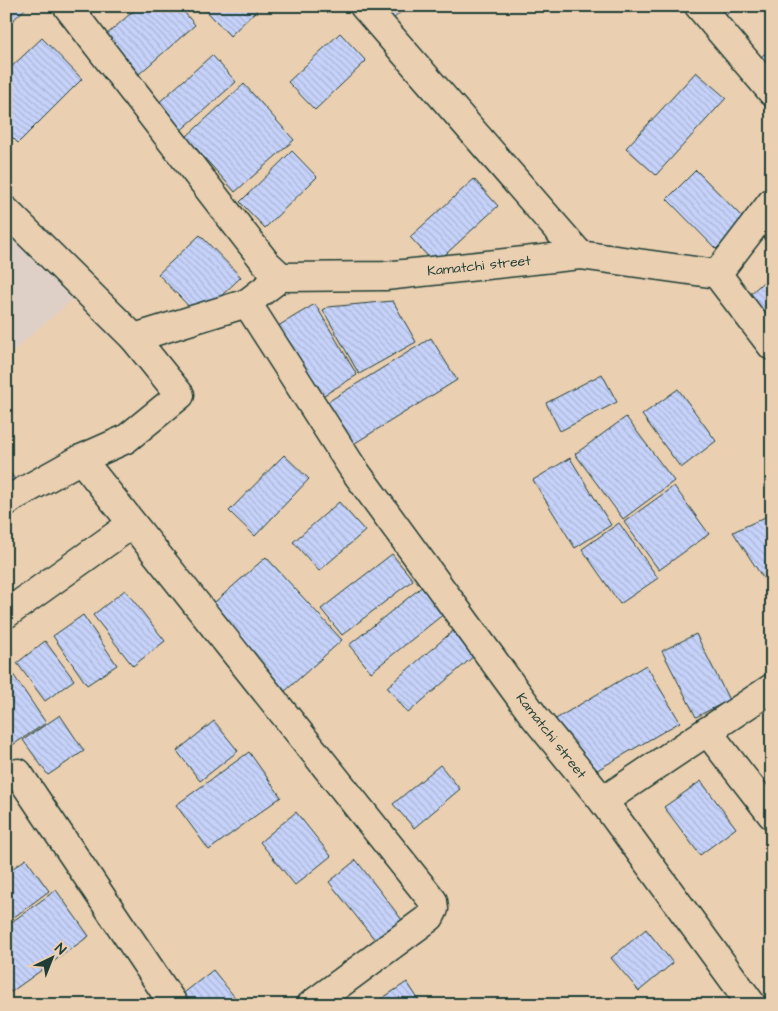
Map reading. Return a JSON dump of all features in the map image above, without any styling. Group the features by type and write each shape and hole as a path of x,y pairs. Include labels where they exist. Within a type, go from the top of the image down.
{"street":[{"path":"68,6 266,263 280,277 246,303 134,338"},
{"path":"364,6 580,255"},
{"path":"699,6 772,92"},
{"path":"772,202 718,274 772,346"},
{"path":"6,211 134,338 180,395 126,439 81,459 6,502"},
{"name":"Kamatchi street","path":"280,277 385,276 580,255 718,274"},
{"name":"Kamatchi street","path":"246,303 352,467 534,716 603,801 752,1005"},
{"path":"81,459 433,901 434,910 430,916 311,1005"},
{"path":"6,614 132,524"},
{"path":"603,801 772,688"},
{"path":"707,731 772,815"},
{"path":"18,773 174,1005"}],"shaded area":[{"path":"6,230 75,297 6,357"}],"building":[{"path":"6,6 28,6 6,27"},
{"path":"139,6 179,6 195,25 139,74 105,36"},
{"path":"202,6 261,6 230,36"},
{"path":"373,6 407,6 389,23"},
{"path":"714,6 736,6 724,17"},
{"path":"340,33 366,61 315,110 288,82"},
{"path":"42,38 82,79 18,143 6,131 6,72"},
{"path":"772,47 772,70 761,57"},
{"path":"212,55 236,82 179,132 155,106"},
{"path":"696,72 726,98 656,175 626,148"},
{"path":"244,84 294,140 235,192 186,137"},
{"path":"292,151 317,177 265,228 240,202"},
{"path":"696,170 745,220 716,249 667,199"},
{"path":"474,179 498,206 435,264 410,237"},
{"path":"200,235 241,277 199,317 158,274"},
{"path":"772,274 772,332 746,298"},
{"path":"393,301 416,342 359,374 323,310 328,307"},
{"path":"315,304 357,375 311,403 268,332"},
{"path":"431,338 457,380 347,448 321,406"},
{"path":"602,374 617,402 560,431 546,403"},
{"path":"678,389 716,441 681,468 642,415"},
{"path":"626,417 674,481 623,519 575,454"},
{"path":"284,455 309,479 255,536 229,511"},
{"path":"570,458 611,525 575,548 533,480"},
{"path":"6,468 15,479 6,486"},
{"path":"674,486 709,534 659,570 624,522"},
{"path":"339,502 365,531 319,571 293,542"},
{"path":"772,514 772,592 733,532"},
{"path":"619,523 658,578 620,604 582,549"},
{"path":"392,554 413,580 342,635 321,609"},
{"path":"266,557 342,640 283,693 207,609"},
{"path":"423,586 445,613 371,672 349,645"},
{"path":"125,590 165,641 133,666 93,615"},
{"path":"83,615 117,665 87,685 53,636"},
{"path":"453,631 474,656 408,713 387,687"},
{"path":"696,634 729,700 696,717 662,651"},
{"path":"45,641 74,680 45,701 17,663"},
{"path":"6,664 46,723 11,746 6,739"},
{"path":"646,665 680,722 587,776 554,720"},
{"path":"60,715 84,751 48,775 23,740"},
{"path":"214,721 238,751 200,781 177,751"},
{"path":"249,752 281,797 209,850 176,805"},
{"path":"440,765 460,789 414,828 393,804"},
{"path":"701,781 736,828 700,855 664,807"},
{"path":"296,812 331,856 295,885 260,842"},
{"path":"26,859 49,891 6,923 6,873"},
{"path":"356,860 406,925 379,945 329,882"},
{"path":"56,890 89,936 11,992 6,986 6,926"},
{"path":"646,929 673,963 639,991 611,958"},
{"path":"213,970 241,1005 187,1005 180,996"},
{"path":"407,982 422,1005 372,1005"}]}
